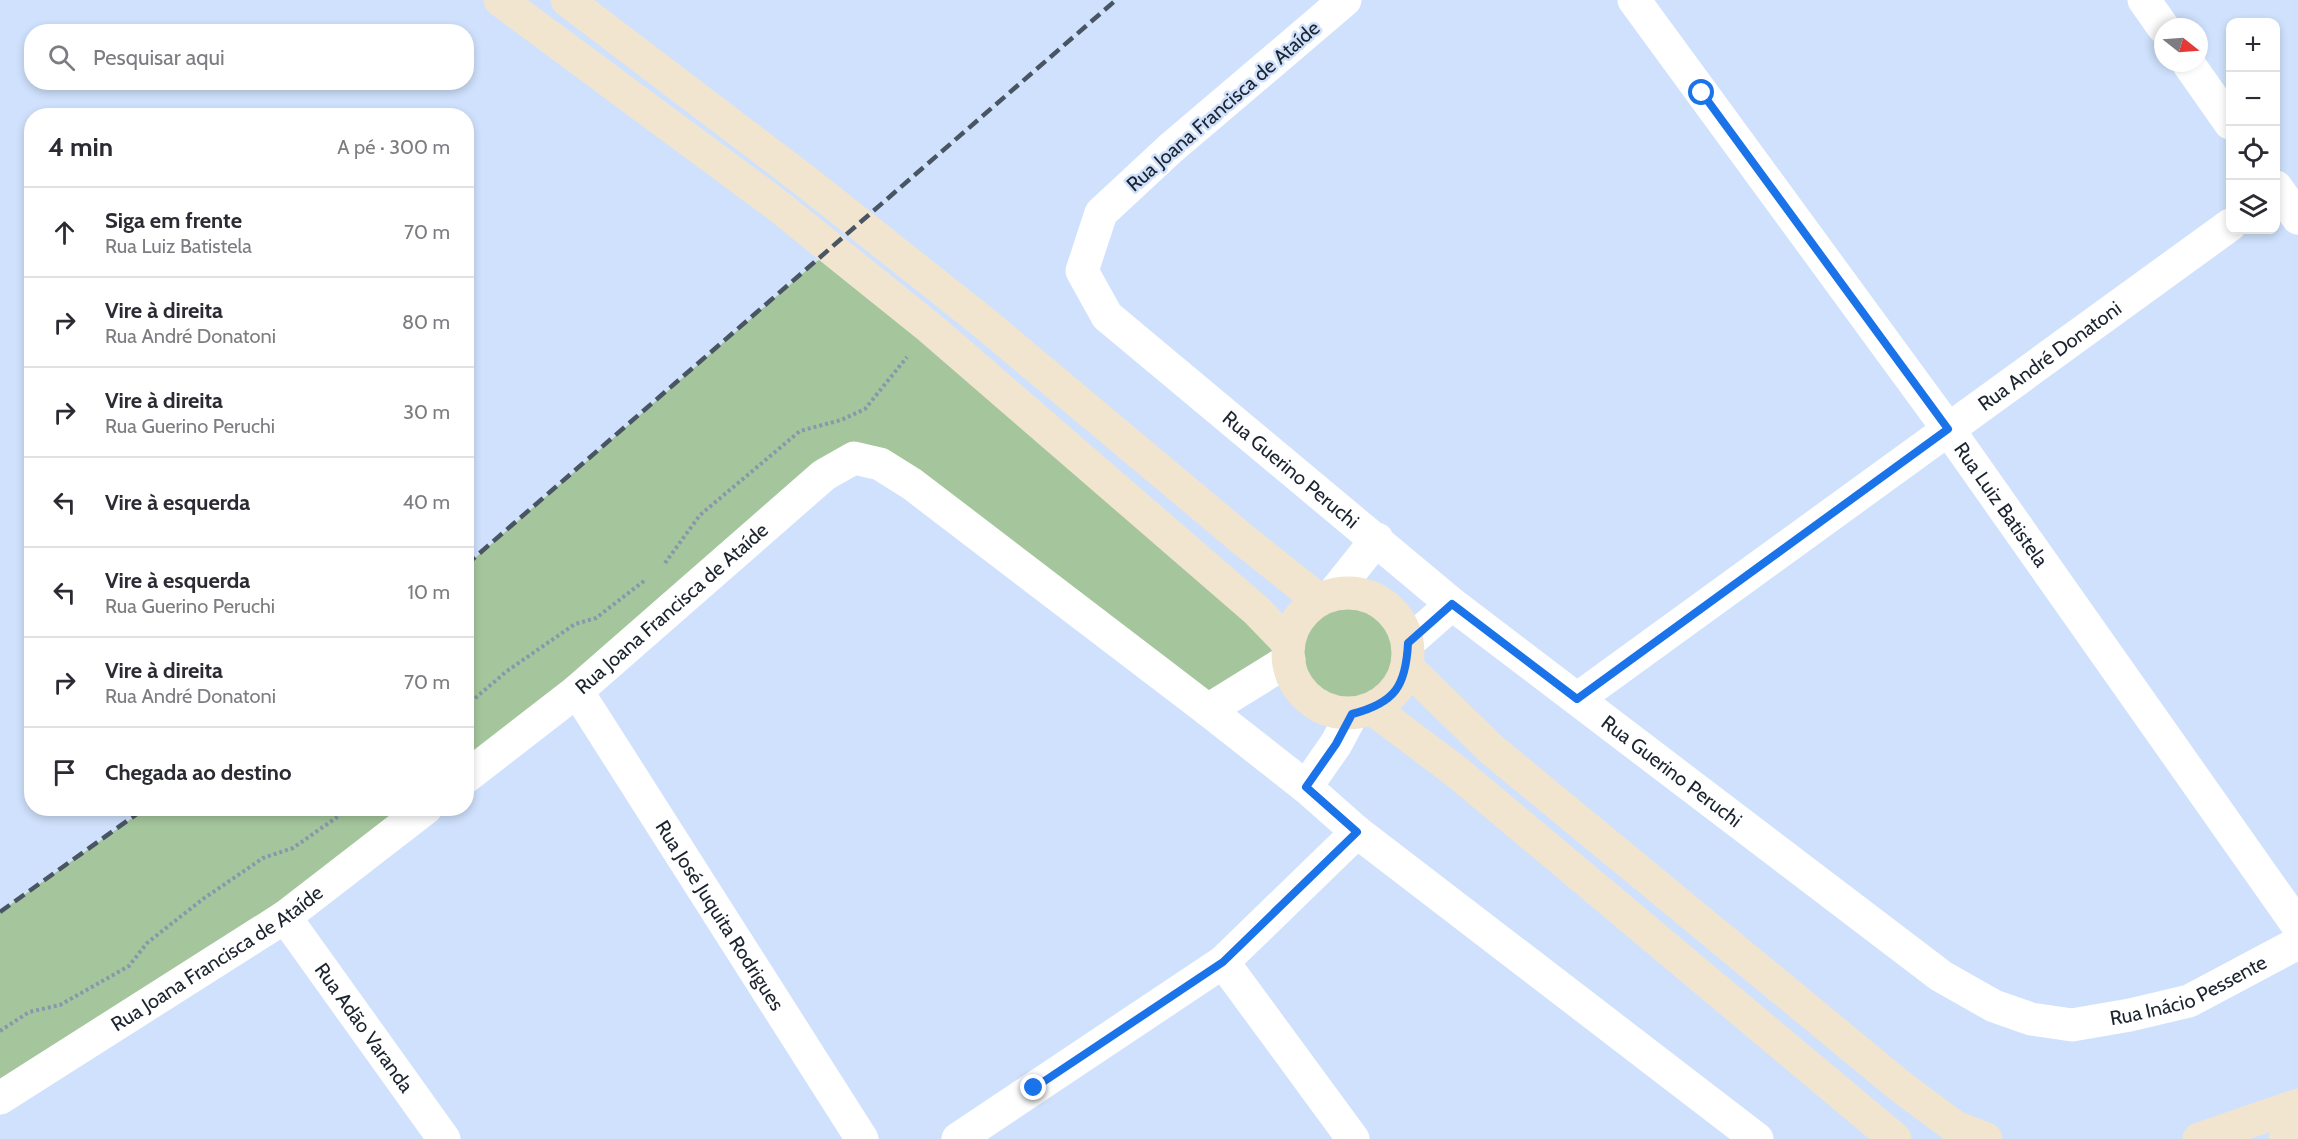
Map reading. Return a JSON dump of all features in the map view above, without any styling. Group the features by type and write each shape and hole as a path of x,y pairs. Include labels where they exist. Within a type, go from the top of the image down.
{"main road":[{"path":"500,0 777,205 921,339 1247,602 1289,652"},
{"path":"567,0 804,180 983,322 1241,538 1326,597"},
{"path":"1353,593 1372,598 1389,608 1401,624 1408,655 1400,685 1388,699 1363,712 1331,712 1312,703 1298,688 1289,669 1289,652 1299,618 1326,597 1353,593"},
{"path":"1408,655 1491,749 1900,1086 1955,1127 1986,1139"},
{"path":"1363,712 1458,773 1895,1139"},
{"path":"2199,1139 2298,1105"},
{"path":"2285,1139 2298,1128"}],"street":[{"name":"Rua Joana Francisca de Ataíde","path":"1101,213 1171,148 1345,0"},
{"name":"Rua Luiz Batistela","path":"1634,0 1948,429 2298,926"},
{"path":"2144,0 2157,18"},
{"path":"2194,72 2226,117"},
{"path":"2282,187 2298,218"},
{"name":"Rua Guerino Peruchi","path":"1101,213 1082,272 1107,316 1377,539 1452,604 1941,976 1994,1006 2031,1019 2072,1025"},
{"name":"Rua André Donatoni","path":"1577,699 2226,228"},
{"name":"Rua Joana Francisca de Ataíde","path":"474,771 578,692 824,475 854,458 880,464 912,484 1208,710"},
{"path":"1326,597 1377,539"},
{"path":"1408,655 1452,604"},
{"path":"1289,652 1208,710 1306,787 1357,832 1757,1139"},
{"name":"Rua José Juquita Rodrigues","path":"578,692 862,1139"},
{"path":"1306,787 1336,744 1363,712"},
{"name":"Rua Joana Francisca de Ataíde","path":"0,1098 285,917 416,816"},
{"path":"958,1139 1223,962 1357,832"},
{"name":"Rua Adão Varanda","path":"285,917 444,1139"},
{"name":"Rua Inácio Pessente","path":"2072,1025 2130,1016 2189,1001 2298,943"},
{"path":"1223,962 1353,1139"}],"path":[{"path":"662,567 700,515 800,431 841,420 864,410 921,339"},
{"path":"474,699 507,671 574,624 596,618 646,580"},
{"path":"0,1031 29,1012 60,1005 129,966 147,943 203,899 263,858 293,848 339,816"}],"green space":[{"path":"831,249 1288,643 1302,615 1314,605 1343,595 1356,594 1382,603 1392,612 1405,637 1407,661 1400,683 1385,700 1366,711 1343,714 1320,707 1297,687 1289,669 1208,710 854,458 474,771 474,559"},
{"path":"135,816 416,816 0,1098 0,912"}],"railway":[{"path":"474,558 1116,0"},
{"path":"0,912 134,816"}],"route":[{"path":"1034,1088 1223,962 1357,832 1306,787 1336,744 1352,714 1373,709 1388,699 1400,685 1407,668 1408,643 1452,604 1577,699 1948,429 1702,93"}]}
